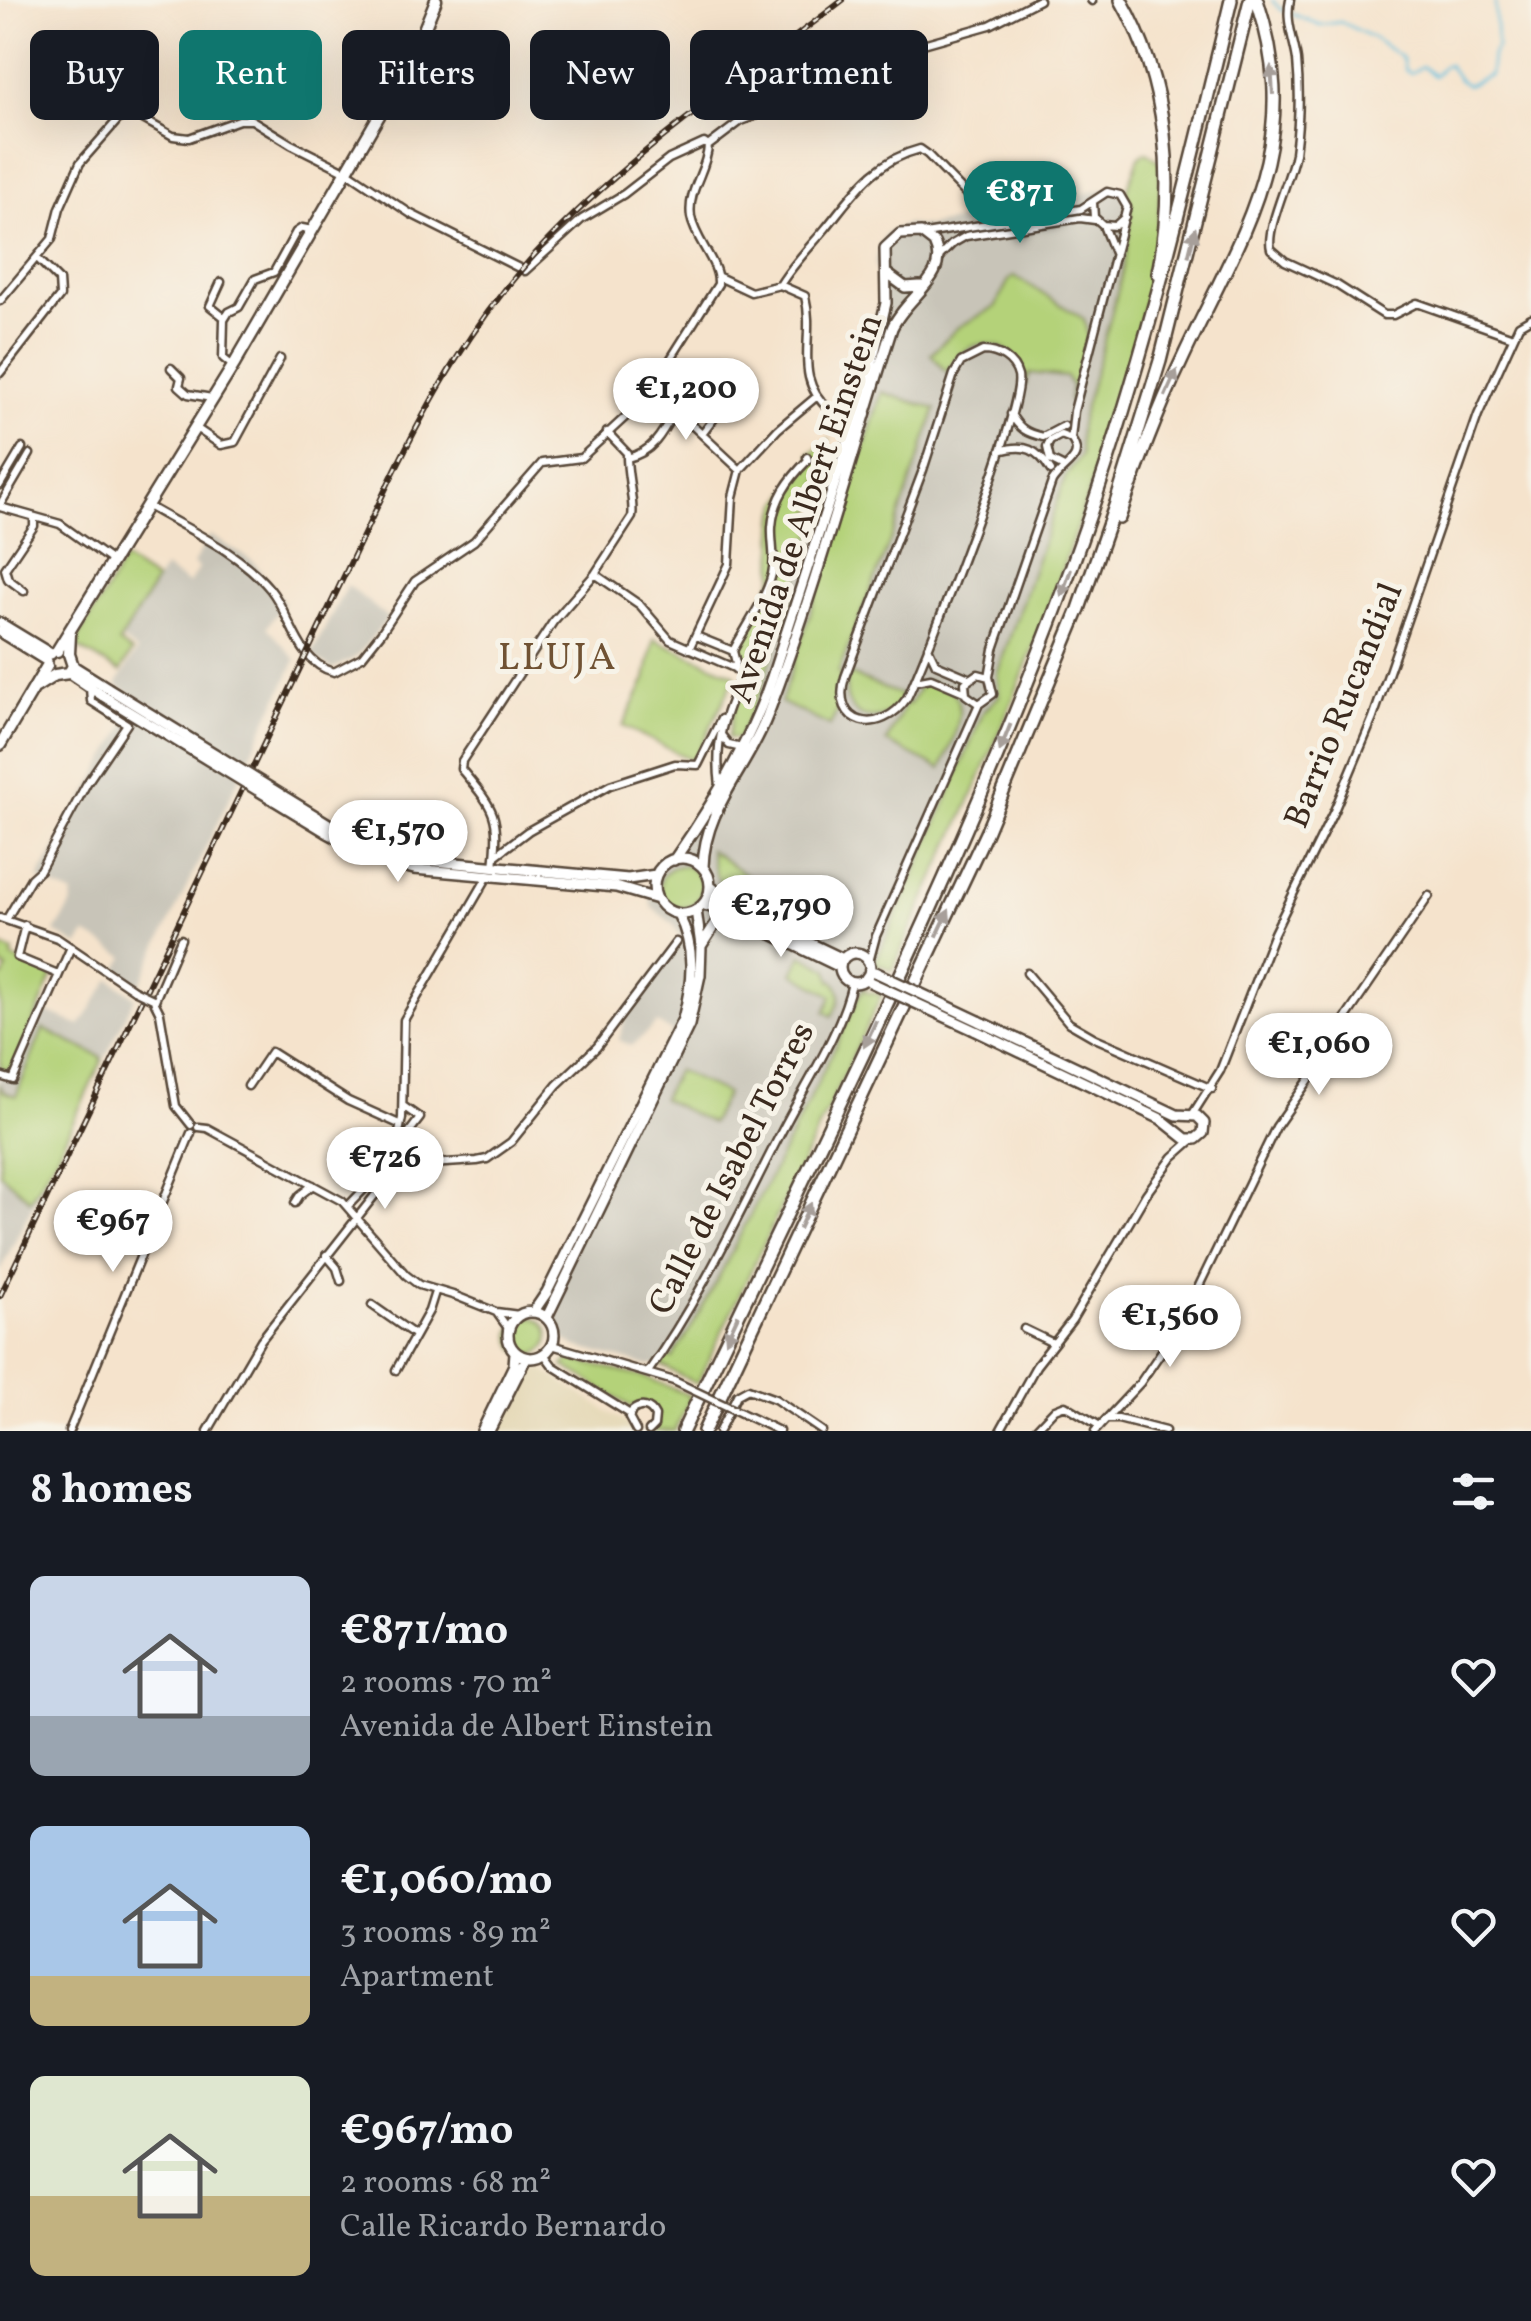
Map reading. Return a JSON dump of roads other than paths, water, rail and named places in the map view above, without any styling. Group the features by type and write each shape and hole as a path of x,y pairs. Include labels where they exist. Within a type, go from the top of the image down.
{"highway":[{"path":"35,688 55,676 70,632 234,366 347,172 412,59 436,0"},
{"path":"1089,518 1152,299 1167,203 1166,144 1157,94 1140,40 1121,0"},
{"path":"683,1431 974,812 1041,648 1089,518 1149,331 1231,0"},
{"path":"1016,766 1079,609 1134,450 1254,0"},
{"path":"704,1431 1016,766 1099,570 1166,394 1255,208 1272,136 1272,80 1268,45 1254,0"},
{"path":"1,744 35,688 59,661"}],"main road":[{"path":"906,232 925,234 940,257 936,272 927,283 905,287 886,273 883,259 888,242 906,232"},
{"name":"Avenida de Albert Einstein","path":"674,860 759,715 866,387 885,313 886,273"},
{"name":"Avenida de Albert Einstein","path":"703,867 707,829 766,720 798,631 892,328 906,303 927,283"},
{"path":"0,623 364,853 393,864 491,872 628,879 656,876"},
{"path":"0,632 59,661 90,688 106,692"},
{"path":"657,899 656,876 664,865 688,859 703,867 710,886 739,909 841,963"},
{"path":"491,872 616,887 657,899 678,914 700,908 740,918 841,963"},
{"path":"547,1317 687,1032 699,986 700,908 710,886"},
{"path":"534,1311 684,1019 691,984 691,946 678,914"},
{"path":"701,946 716,923 740,918"},
{"path":"841,963 858,953 870,973 1161,1119 1191,1140 1203,1133 1202,1121 1177,1115 977,1026"},
{"path":"841,963 844,979 852,984 870,973"},
{"path":"1181,1133 1180,1122 1190,1116"},
{"path":"534,1311 547,1317 554,1330 552,1345 544,1354 526,1358 515,1352 508,1340 508,1328 519,1315 534,1311"},
{"path":"485,1431 514,1365 515,1352"},
{"path":"485,1431 526,1358"}],"street":[{"path":"830,410 816,397 806,373 810,340 806,298 780,285 751,292 719,276 702,245 690,202 708,146 740,120 770,110 791,91 816,78 878,64 923,44 990,25 1040,0"},
{"path":"1289,4 1287,20 1297,65 1298,127 1286,192 1269,235 1271,248 1285,260 1337,285 1384,315 1417,302 1513,338"},
{"path":"0,301 52,239 60,208 80,164 98,139 126,113 173,136 189,138 239,120"},
{"path":"249,120 347,172 411,214 522,270 529,270 582,219 624,194 669,159 704,143 708,146"},
{"path":"780,285 796,259 866,177 908,152 920,149 927,154 968,196"},
{"path":"925,234 1075,210 1103,193 1116,193 1126,203 1126,216 1074,411 1071,439"},
{"path":"1093,202 1099,223 1113,246 1114,264"},
{"path":"940,257 966,236 1080,218 1115,226 1126,216"},
{"path":"234,366 223,358 225,318 239,307 255,279 274,272 296,232 302,228 312,230"},
{"path":"0,373 60,296 58,280 37,258"},
{"path":"148,506 197,532 262,580 281,603 306,655 334,672 356,662 381,634 415,581 474,541 542,463 577,460 654,390 718,284 719,276"},
{"path":"220,282 210,306 225,318"},
{"name":"Barrio Rucandial","path":"1202,1121 1274,933 1374,718 1478,415 1513,338 1522,322 1531,318"},
{"path":"992,351 1012,364 1019,380 999,451 914,682 898,711 873,724 862,722 852,716 842,696 844,677 924,470 954,374 970,355 992,351"},
{"path":"196,428 222,446 235,442 280,359"},
{"path":"172,368 181,378 179,386 188,394 214,399"},
{"path":"627,458 651,449 684,394 680,388"},
{"path":"690,649 728,564 733,497 740,470 778,429 816,397"},
{"path":"638,405 671,414 703,433 740,470"},
{"path":"1052,482 1049,443 1061,436 1074,411"},
{"path":"1011,413 1025,432 1043,437 1064,426"},
{"path":"703,433 716,416"},
{"path":"208,1431 261,1340 387,1178 403,1106 404,1020 491,872 495,856 495,818 484,796 461,770 462,761 553,622 595,574 632,517 634,507 628,489 624,446 608,432"},
{"path":"870,973 876,936 979,704 993,694 989,678 994,649 1052,482 1062,466 1076,455 1076,445 1061,436"},
{"path":"999,451 1014,446 1029,448 1042,456 1051,471"},
{"path":"0,485 22,448"},
{"path":"30,454 0,506 60,524 114,562"},
{"path":"734,668 734,651 771,578 772,528 780,496 807,457"},
{"path":"1050,460 1062,466"},
{"path":"24,591 8,579 5,569 34,526 34,519"},
{"path":"495,856 528,831 629,776 675,764 698,766 742,675 670,640 640,605 595,574"},
{"path":"696,636 734,651"},
{"path":"928,646 936,664 969,678 978,674 994,649"},
{"path":"978,674 989,678"},
{"path":"914,682 931,678 965,692 979,704"},
{"path":"965,692 969,678"},
{"path":"90,688 90,701 127,724 87,783 40,870 3,919 44,932 154,999 160,1013 176,1106 193,1128"},
{"path":"720,786 718,747 722,718"},
{"path":"721,730 723,741 742,748"},
{"path":"1100,1425 1140,1383 1180,1323 1276,1127 1430,896"},
{"path":"25,925 17,957 58,974"},
{"path":"154,999 181,939"},
{"path":"348,1206 371,1182 416,1168 487,1158 511,1142 556,1085 597,1047 676,942"},
{"path":"0,1076 12,1080 71,947"},
{"path":"1028,974 1069,1023 1094,1038 1212,1088"},
{"name":"Calle de Isabel Torres","path":"648,1372 692,1306 820,1058 852,984"},
{"path":"248,1086 271,1052 348,1101 399,1124"},
{"name":"Barrio Rucandial","path":"1190,1116 1212,1088"},
{"path":"396,1148 420,1118 403,1106"},
{"path":"193,1128 207,1128 348,1206 412,1281 496,1312 519,1315"},
{"path":"69,1431 193,1128"},
{"path":"1172,1157 1181,1133"},
{"path":"1003,1430 1036,1366 1072,1320 1146,1194 1172,1157 1191,1140"},
{"path":"357,1169 377,1192"},
{"path":"295,1203 314,1185"},
{"path":"326,1255 341,1280"},
{"path":"396,1370 436,1292"},
{"path":"372,1305 415,1334"},
{"path":"496,1312 508,1328"},
{"path":"1024,1329 1053,1343"},
{"path":"552,1345 674,1381 778,1431"},
{"path":"544,1354 553,1366 630,1414"},
{"path":"719,1431 737,1395 748,1389 775,1399 822,1431"},
{"path":"1034,1431 1054,1409 1065,1404 1100,1425 1118,1419 1165,1431"},
{"path":"636,1431 629,1422 630,1414 642,1406 652,1410 656,1420 649,1431"}],"waterway":[{"path":"1272,0 1280,9 1320,25 1341,22 1375,39 1402,58 1405,70 1411,73 1422,66 1434,76 1449,65 1467,85 1490,75 1492,55 1497,48 1495,0"}],"railway":[{"path":"0,1296 389,482 455,361 514,278 608,183 843,0"}],"district":[{"name":"LLUJA","path":"558,659"}]}
